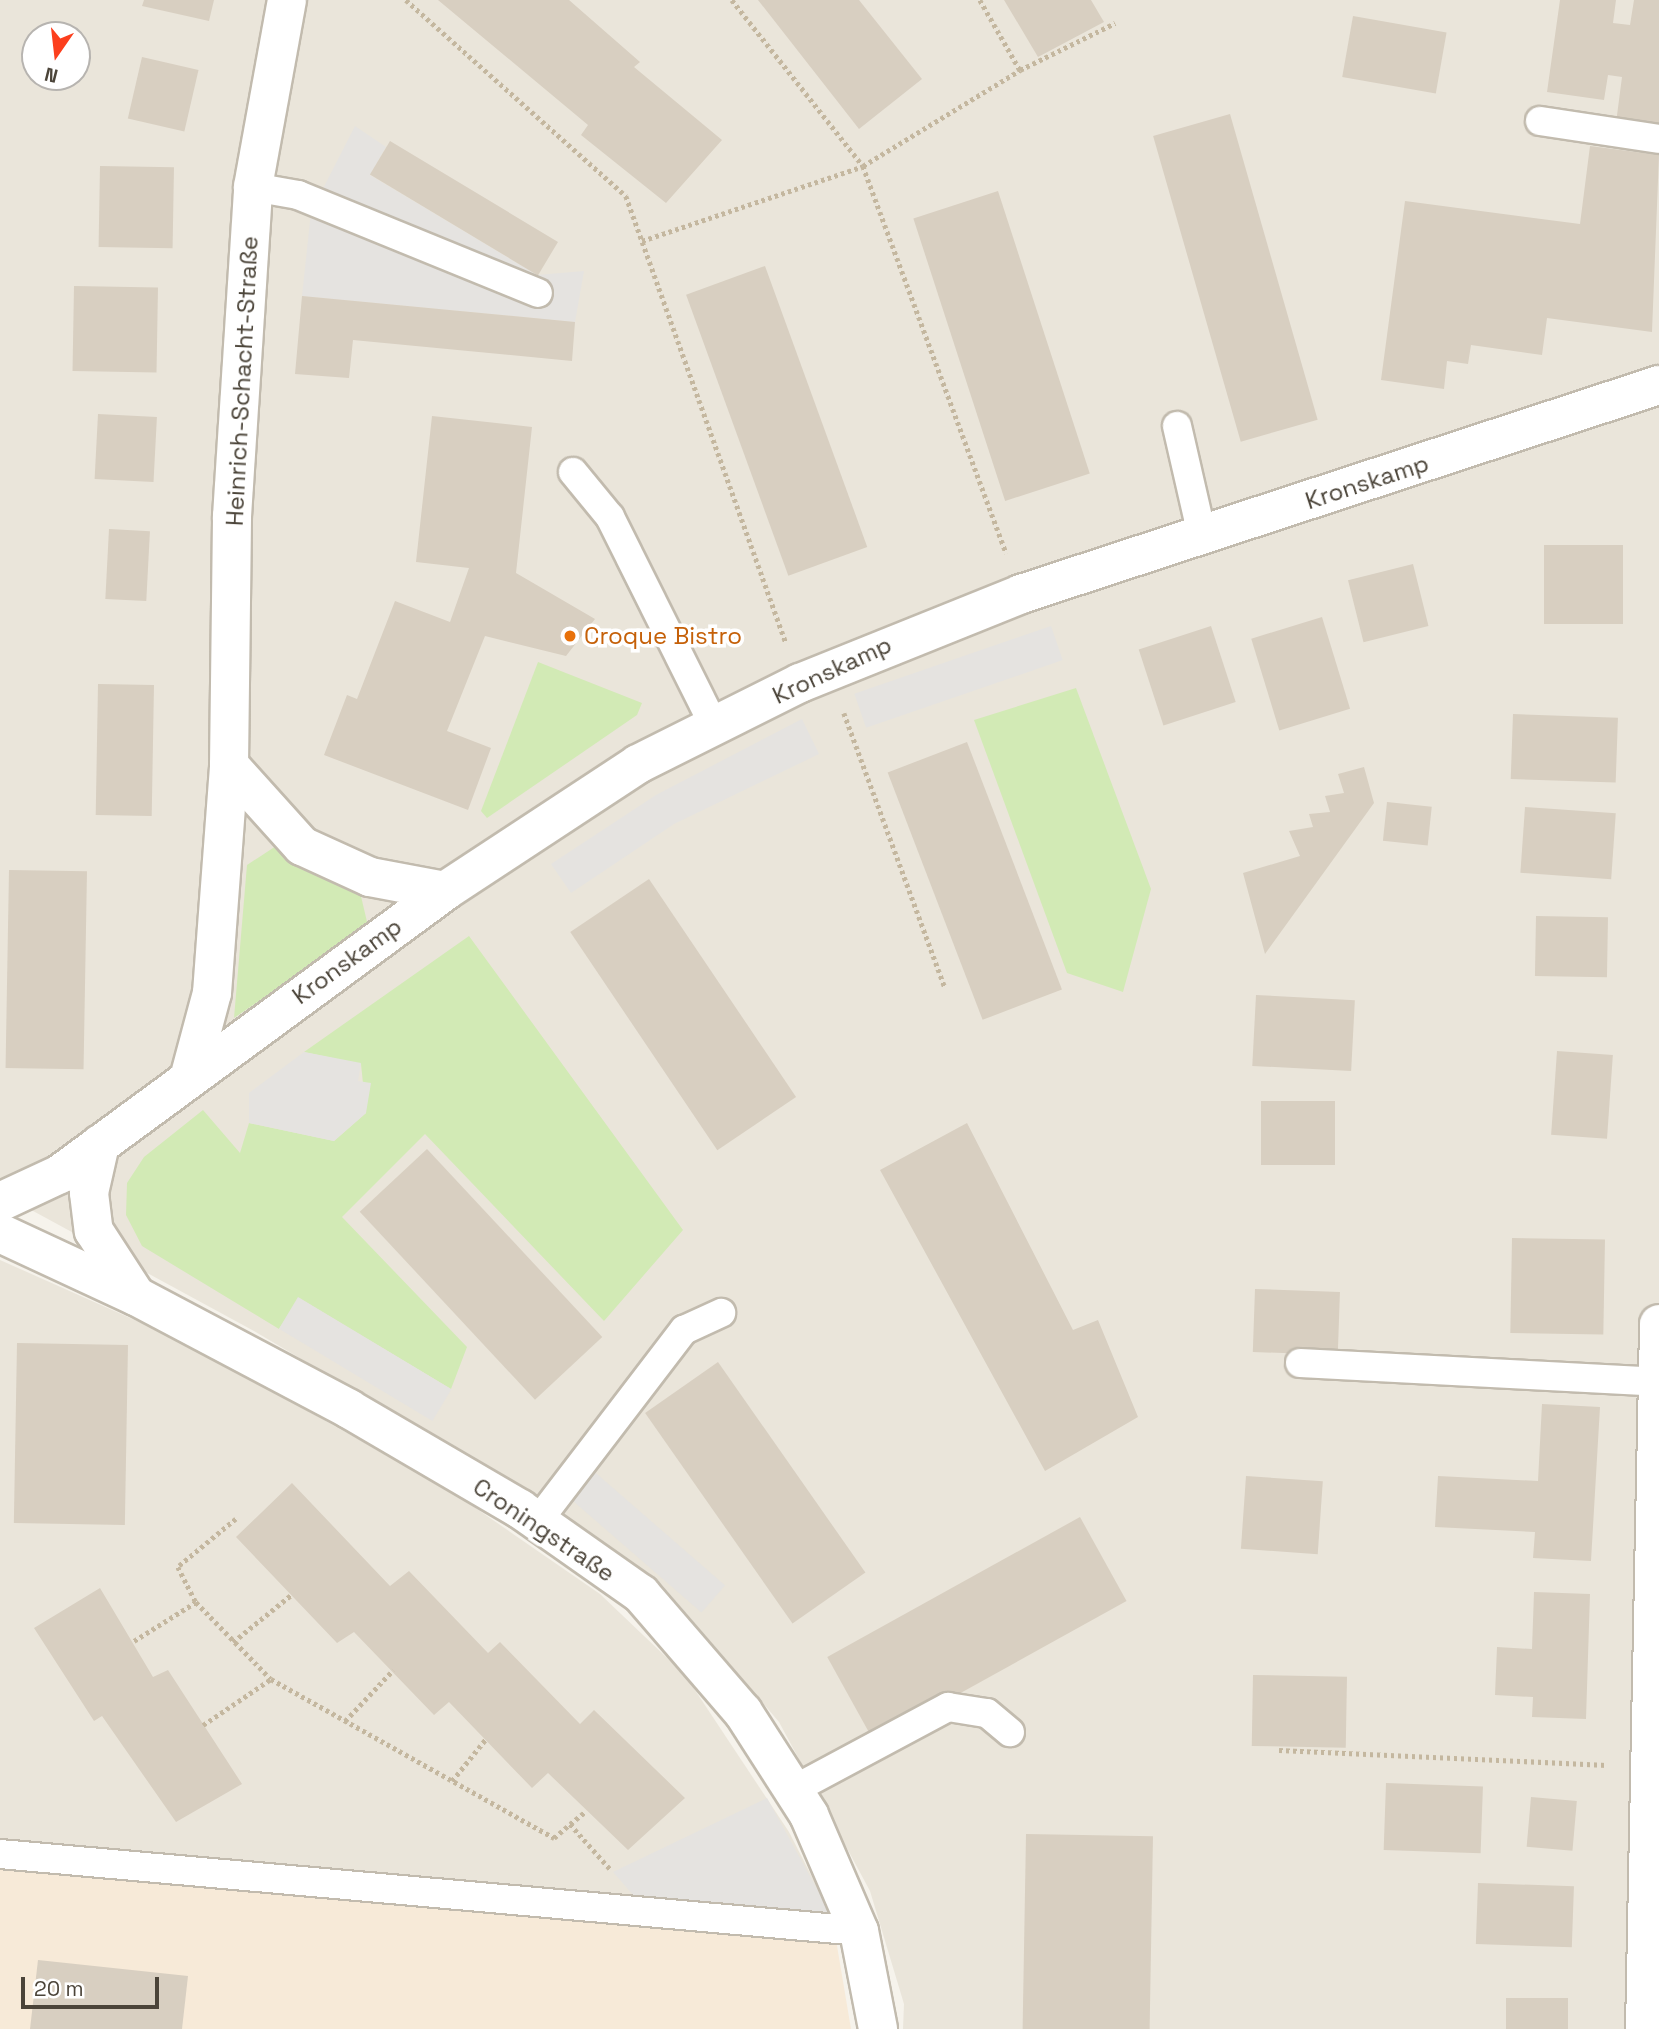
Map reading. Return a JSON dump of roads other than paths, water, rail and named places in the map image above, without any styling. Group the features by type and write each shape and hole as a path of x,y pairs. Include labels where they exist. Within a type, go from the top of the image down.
{"street":[{"name":"Heinrich-Schacht-Straße","path":"190,1075 212,993 229,765 232,516 253,187 287,0"},
{"name":"Kronskamp","path":"2,1231 60,1174 190,1075 444,891 638,764 814,677 1021,594 1659,385"},
{"path":"229,765 302,846 370,877 444,891"},
{"path":"100,1144 89,1193 94,1231 136,1296"},
{"name":"Croningstraße","path":"2,1231 136,1296 349,1409 537,1522 641,1594 743,1712 793,1790 859,1931 878,2029"},
{"path":"1645,2029 1657,1553 1659,1324"}],"lane":[{"path":"1540,121 1659,139"},
{"path":"253,187 299,195 538,293"},
{"path":"1177,426 1202,535"},
{"path":"573,471 610,517 714,726"},
{"path":"537,1522 684,1330 721,1313"},
{"path":"1300,1363 1658,1382"},
{"path":"793,1790 948,1707 988,1713 1010,1732"},
{"path":"0,1854 859,1931"}],"place":[{"name":"Croque Bistro","path":"570,636"}]}
